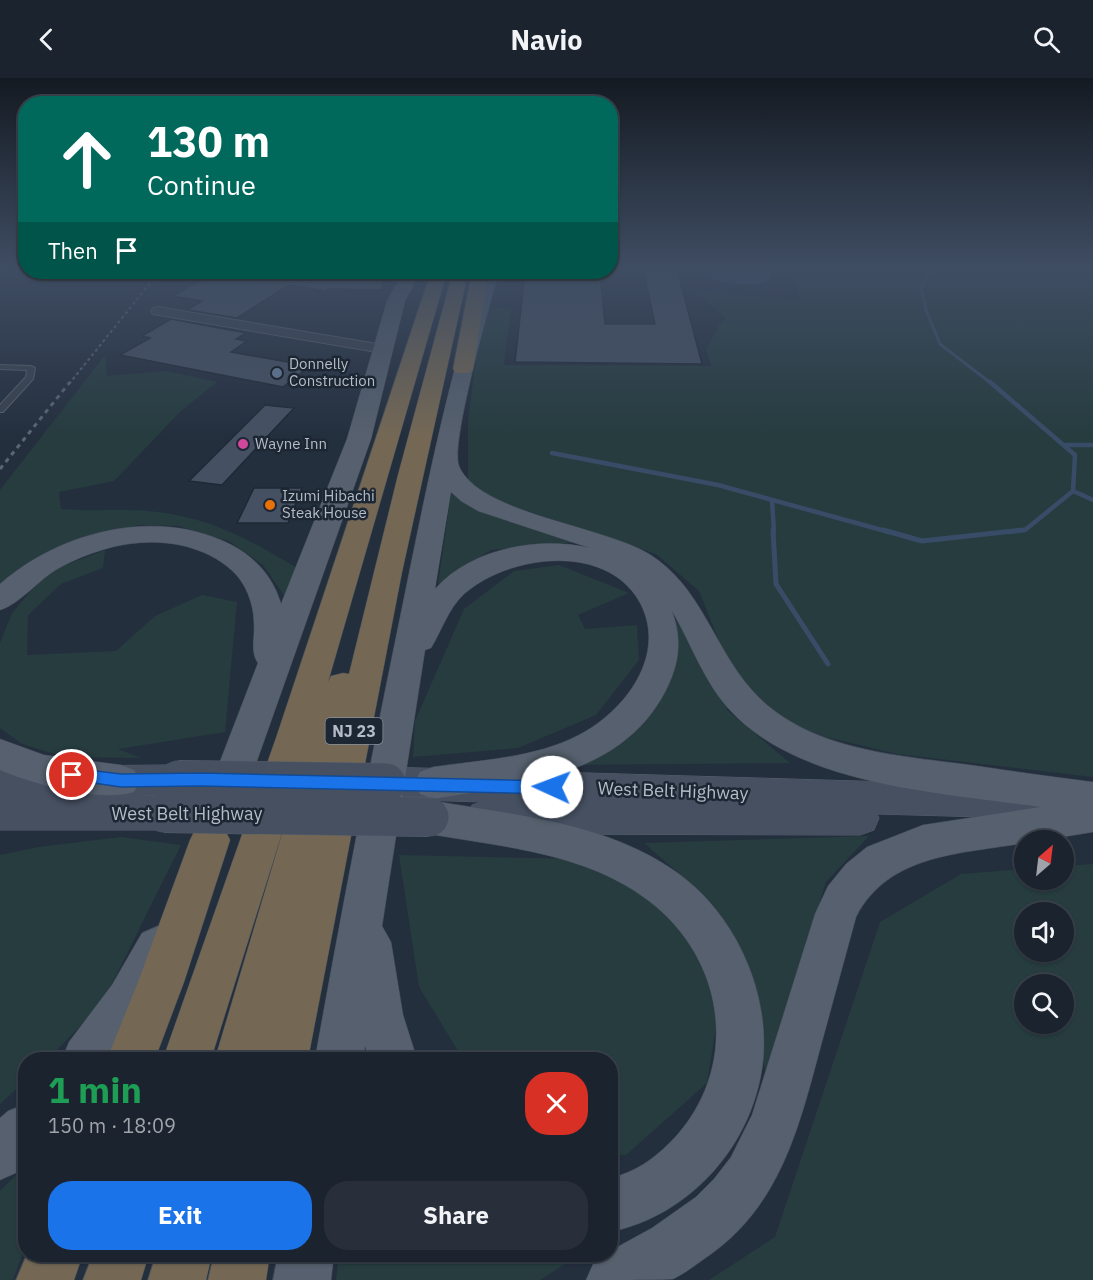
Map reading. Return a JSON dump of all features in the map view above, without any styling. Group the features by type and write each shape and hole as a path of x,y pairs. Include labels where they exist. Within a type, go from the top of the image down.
{"highway":[{"path":"345,579 364,472 401,324"},
{"name":"NJ 23","path":"189,1052 345,579 423,324"},
{"name":"NJ 23","path":"286,1052 427,404 448,324"},
{"path":"463,369 471,324"},
{"path":"241,1052 391,512 427,404"},
{"path":"134,1052 161,982 210,840"},
{"path":"45,1280 52,1262"},
{"path":"112,1280 118,1262"},
{"path":"177,1280 182,1262"},
{"path":"237,1280 240,1262"}],"main road":[{"path":"91,1052 128,1000 151,962 172,923 210,840 365,422 390,324"},
{"path":"340,1052 400,695 463,369 476,324"},
{"path":"445,460 459,487 482,503 610,546 639,559 651,568 663,578 681,601 739,699 754,715 776,730 801,743 865,763 936,776 1093,798"},
{"path":"0,600 32,573 91,544 114,538 161,533 201,540 234,557 248,569 267,598 271,615 271,633 258,711"},
{"path":"400,695 425,628 443,599 466,576 495,561 529,552 548,551 590,557 611,564 633,577 651,595 662,618 664,644 657,675 640,705 612,733 591,746 566,757 431,800"},
{"path":"0,754 43,771 121,781"},
{"name":"West Belt Highway","path":"0,783 121,781 171,796"},
{"name":"West Belt Highway","path":"0,813 40,814 171,796 1093,804"},
{"path":"431,800 578,846 640,871 666,888 690,909 710,933 724,958 738,1004 740,1042 736,1074 725,1113 698,1154 677,1173 651,1191 618,1204"},
{"name":"West Belt Highway","path":"431,800 1036,819 1093,814"},
{"path":"0,819 40,814"},
{"path":"615,1280 678,1245 706,1226 732,1203 752,1174 766,1148 777,1116 836,914 845,894 860,876 898,850 922,843 1093,814"},
{"path":"372,856 368,913 373,978 380,1015 391,1052"},
{"path":"0,1154 18,1137"},
{"path":"302,1280 305,1262"}],"street":[{"path":"236,324 383,349"}],"lane":[{"path":"0,367 31,368 30,377 0,410"}],"green space":[{"path":"485,324 509,324 504,365 711,366 706,350 720,324 1093,324 1093,777 897,754 826,737 784,722 729,666 699,591 656,554 495,500 468,480 468,421 475,365"},
{"path":"105,355 107,376 166,371 217,382 181,411 114,481 59,492 61,509 158,512 214,525 247,540 297,568 286,598 263,565 229,541 178,526 139,525 97,535 0,585 0,490"},
{"path":"452,485 581,542 491,550 438,585"},
{"path":"105,550 103,568 61,584 28,615 27,655 116,651 155,616 202,595 237,602 225,732 118,749 141,758 65,757 22,744 0,728 0,643 12,613 47,572"},
{"path":"559,565 629,593 578,615 585,629 637,625 639,660 596,715 518,748 413,757 415,721 464,609 514,571"},
{"path":"677,610 737,710 726,709 790,763 567,765 672,676"},
{"path":"869,836 826,882 766,1072 727,925 685,879 644,843"},
{"path":"121,837 181,845 102,1004 55,1052 18,1052 18,1087 0,1104 0,855 38,847"},
{"path":"399,855 581,859 659,901 723,984 707,1083 626,1155 618,1154 618,1052 459,1052 419,987"},
{"path":"1093,864 1093,1280 709,1280 775,1237 880,922 961,874 1014,870 1014,890 1074,890 1074,865"},
{"path":"18,1173 20,1262 13,1280 0,1280 0,1191"},
{"path":"338,1262 568,1262 540,1280 336,1280"}],"building":[{"path":"162,324 198,324 246,333 236,339 247,341 231,352 310,366 283,387 120,355 150,338 142,336"},
{"path":"519,324 691,324 702,364 515,362"},
{"name":"Wayne Inn","path":"265,405 294,408 222,485 189,481"},
{"name":"Izumi Hibachi Steak House","path":"254,488 302,488 288,523 237,523"}],"waterway":[{"path":"932,324 940,344 992,384"},
{"path":"990,382 1075,455 1073,491"},
{"path":"1065,445 1093,445"},
{"path":"552,453 718,485 889,532"},
{"path":"1008,532 1025,530 1073,491"},
{"path":"1073,491 1093,500"},
{"path":"772,500 774,532"},
{"path":"773,530 776,584 828,664"},
{"path":"883,530 922,541 1022,530"}],"railway":[{"path":"69,384 117,324"},
{"path":"0,469 70,382"}],"place":[{"name":"Donnelly Construction","path":"277,373"},
{"name":"Wayne Inn","path":"243,444"},
{"name":"Izumi Hibachi Steak House","path":"270,505"}],"route":[{"path":"72,775 121,781 433,783 552,787"}]}
